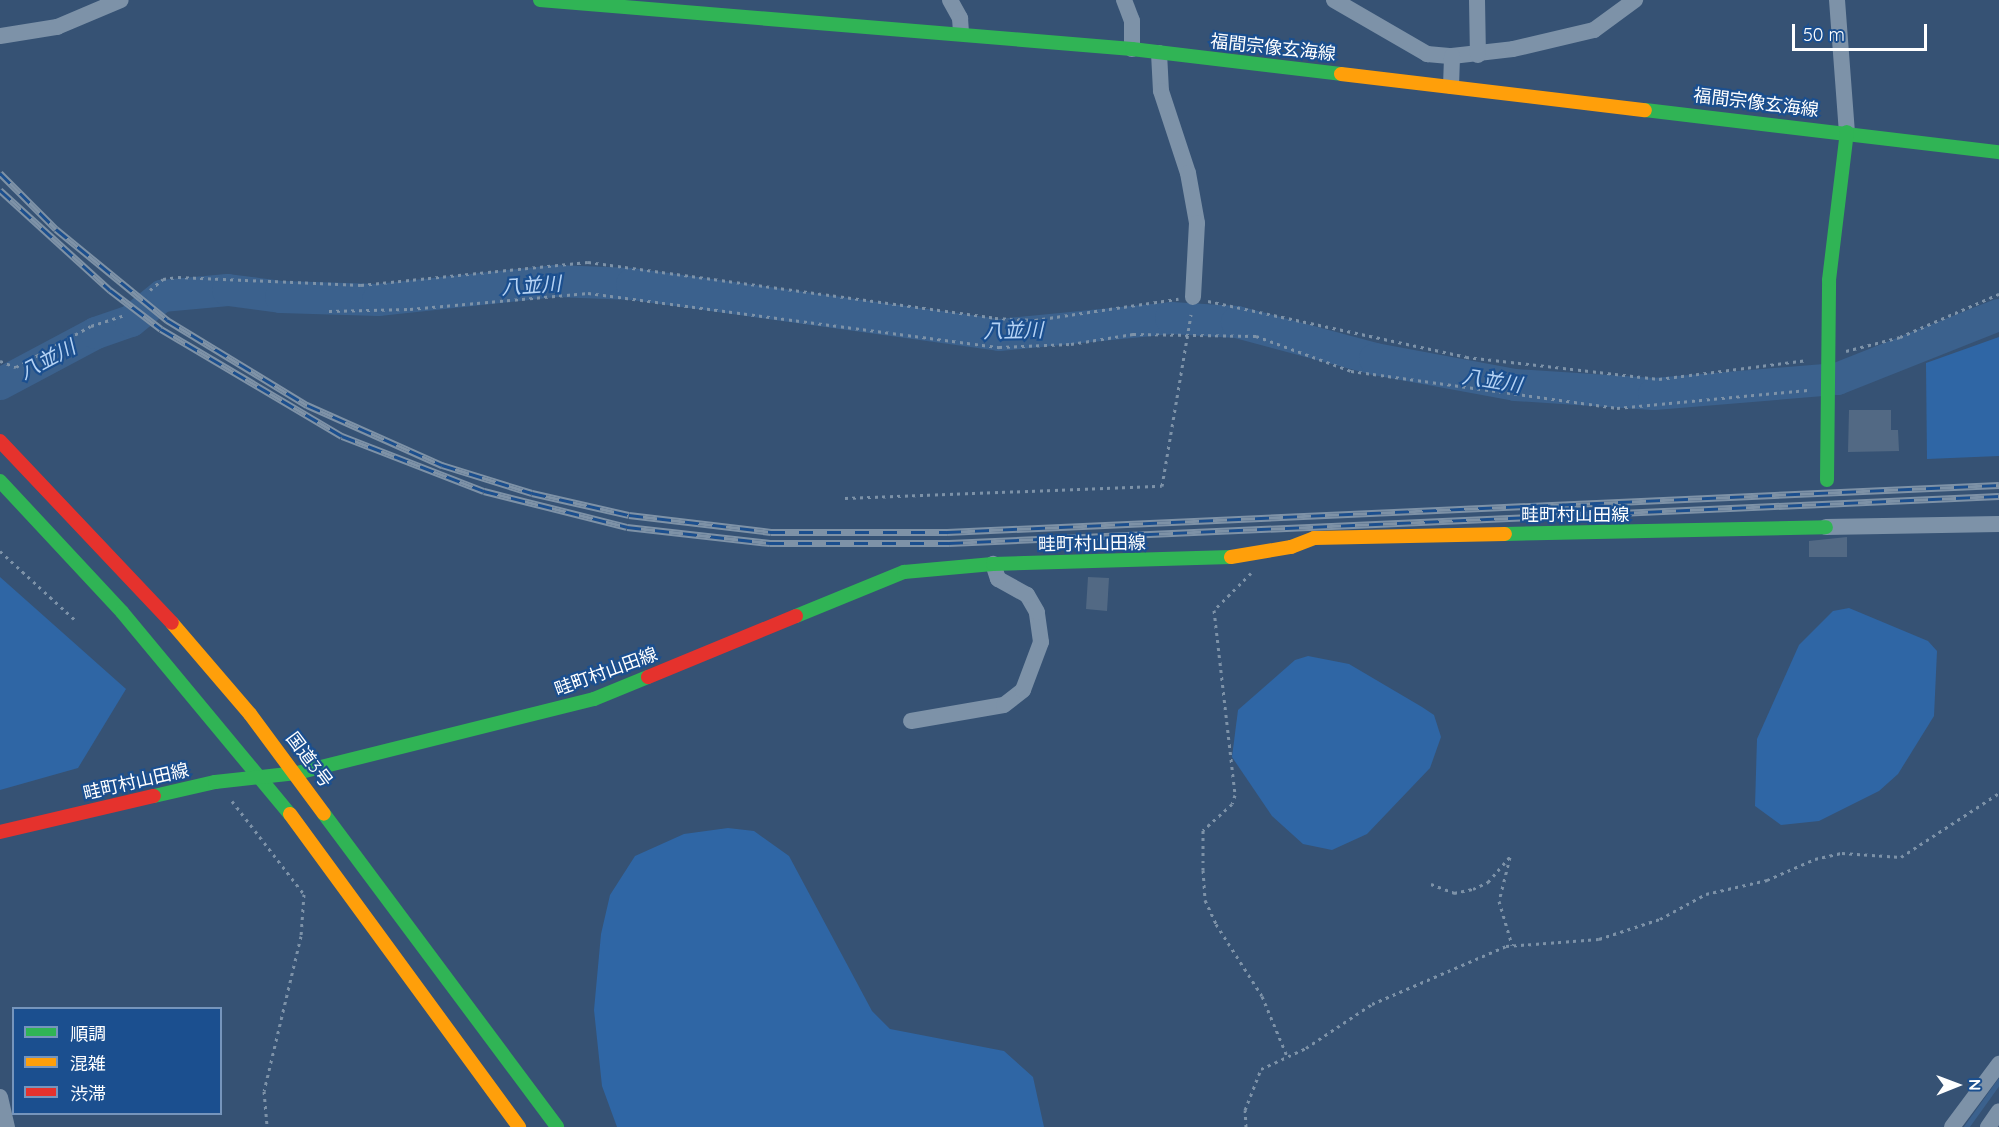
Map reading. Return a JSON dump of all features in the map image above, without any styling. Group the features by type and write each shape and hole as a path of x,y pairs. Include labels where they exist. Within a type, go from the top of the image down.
{"main road":[{"name":"福間宗像玄海線","path":"540,0 668,5 1132,49 1847,132 1999,152"},
{"path":"1827,480 1828,280 1847,132"},
{"name":"国道3号","path":"0,441 139,585 297,773 556,1127"},
{"path":"0,481 122,612 261,776 519,1127"},
{"name":"畦町村山田線","path":"0,831 215,782 297,773 594,699 904,572 993,564 1209,560 1256,552 1314,538 1826,527"}],"street":[{"path":"0,36 57,27 122,0"},
{"path":"950,0 960,18 961,33"},
{"path":"1124,0 1132,21 1132,49"},
{"path":"1334,0 1427,54 1452,56 1478,55 1594,30 1635,0"},
{"path":"1477,0 1478,55"},
{"path":"1837,0 1847,132"},
{"path":"1159,53 1161,91 1188,172 1197,223 1193,297"},
{"path":"1451,86 1452,56"},
{"path":"1826,527 1999,524"},
{"path":"911,721 1004,705 1023,690 1041,642 1037,612 1027,595 998,579 993,564"},
{"path":"1952,1127 1999,1064"},
{"path":"0,1097 7,1127"},
{"path":"1988,1127 1999,1111"}],"path":[{"path":"150,290 163,279 178,277 362,285 588,262 995,318 1035,320 1193,297 1466,357 1659,379 1783,367 1900,337 1999,294"},
{"path":"328,311 410,309 588,292 999,347 1189,333 1256,336 1351,371 1617,408 1828,389"},
{"path":"0,361 16,367 91,326 125,315"},
{"path":"845,498 1162,486 1189,333"},
{"path":"0,551 76,621"},
{"path":"1256,552 1249,575 1214,610 1235,795 1232,804 1203,830 1203,870 1205,900 1216,924 1262,996 1287,1056"},
{"path":"215,782 304,894 301,936 264,1090 267,1127"},
{"path":"1246,1127 1245,1110 1261,1069 1287,1056 1372,1004 1512,945 1599,939 1660,919 1706,894 1767,880 1842,853 1901,857 1999,794"},
{"path":"1431,885 1454,892 1473,889 1488,882 1510,857 1499,901 1512,945"}],"shaded area":[{"path":"1999,337 1999,456 1927,459 1926,363"},
{"path":"0,577 126,689 78,768 0,790"},
{"path":"1849,608 1928,641 1937,651 1934,716 1898,774 1879,791 1819,821 1781,825 1755,806 1757,739 1799,645 1833,611"},
{"path":"1308,656 1349,664 1422,707 1434,715 1441,737 1430,768 1367,834 1332,850 1303,844 1272,816 1232,757 1238,710 1295,660"},
{"path":"728,828 754,831 789,856 872,1011 890,1029 1004,1051 1033,1077 1044,1127 617,1127 602,1086 594,1010 601,934 610,895 635,856 684,834"}],"building":[{"path":"1849,410 1891,410 1891,430 1898,430 1899,451 1848,452"},
{"path":"1847,537 1847,557 1809,557 1809,541"},
{"path":"1088,577 1109,578 1107,611 1086,609"}],"waterway":[{"name":"八並川","path":"0,384 96,333 131,321 162,296 228,290 281,297 378,300 555,281 632,284 999,335 1171,318 1237,322 1375,359 1515,385 1654,394 1837,379 1999,315"},
{"path":"1966,1127 1999,1081"}],"railway":[{"path":"0,173 56,229 167,320 307,405 442,465 532,493 629,515 771,532 947,532 1999,485"},
{"path":"0,190 110,290 161,329 342,436 484,491 627,527 770,543 949,543 1999,496"}],"traffic: fast":[{"path":"540,0 1132,49 1341,74"},
{"path":"1645,110 1999,152"},
{"path":"1827,480 1829,280 1847,132"},
{"path":"0,481 122,612 290,814"},
{"path":"1505,534 1826,527"},
{"path":"796,616 904,572 993,564 1231,557"},
{"path":"154,796 215,782 297,773 594,699 648,677"},
{"path":"324,814 557,1127"}],"traffic: slow":[{"path":"1341,74 1645,110"},
{"path":"1231,557 1291,547 1314,538 1505,534"},
{"path":"172,623 250,714 324,814"},
{"path":"290,814 519,1127"}],"traffic: jam":[{"path":"0,441 172,623"},
{"path":"648,677 796,616"},
{"path":"0,832 154,796"}]}
